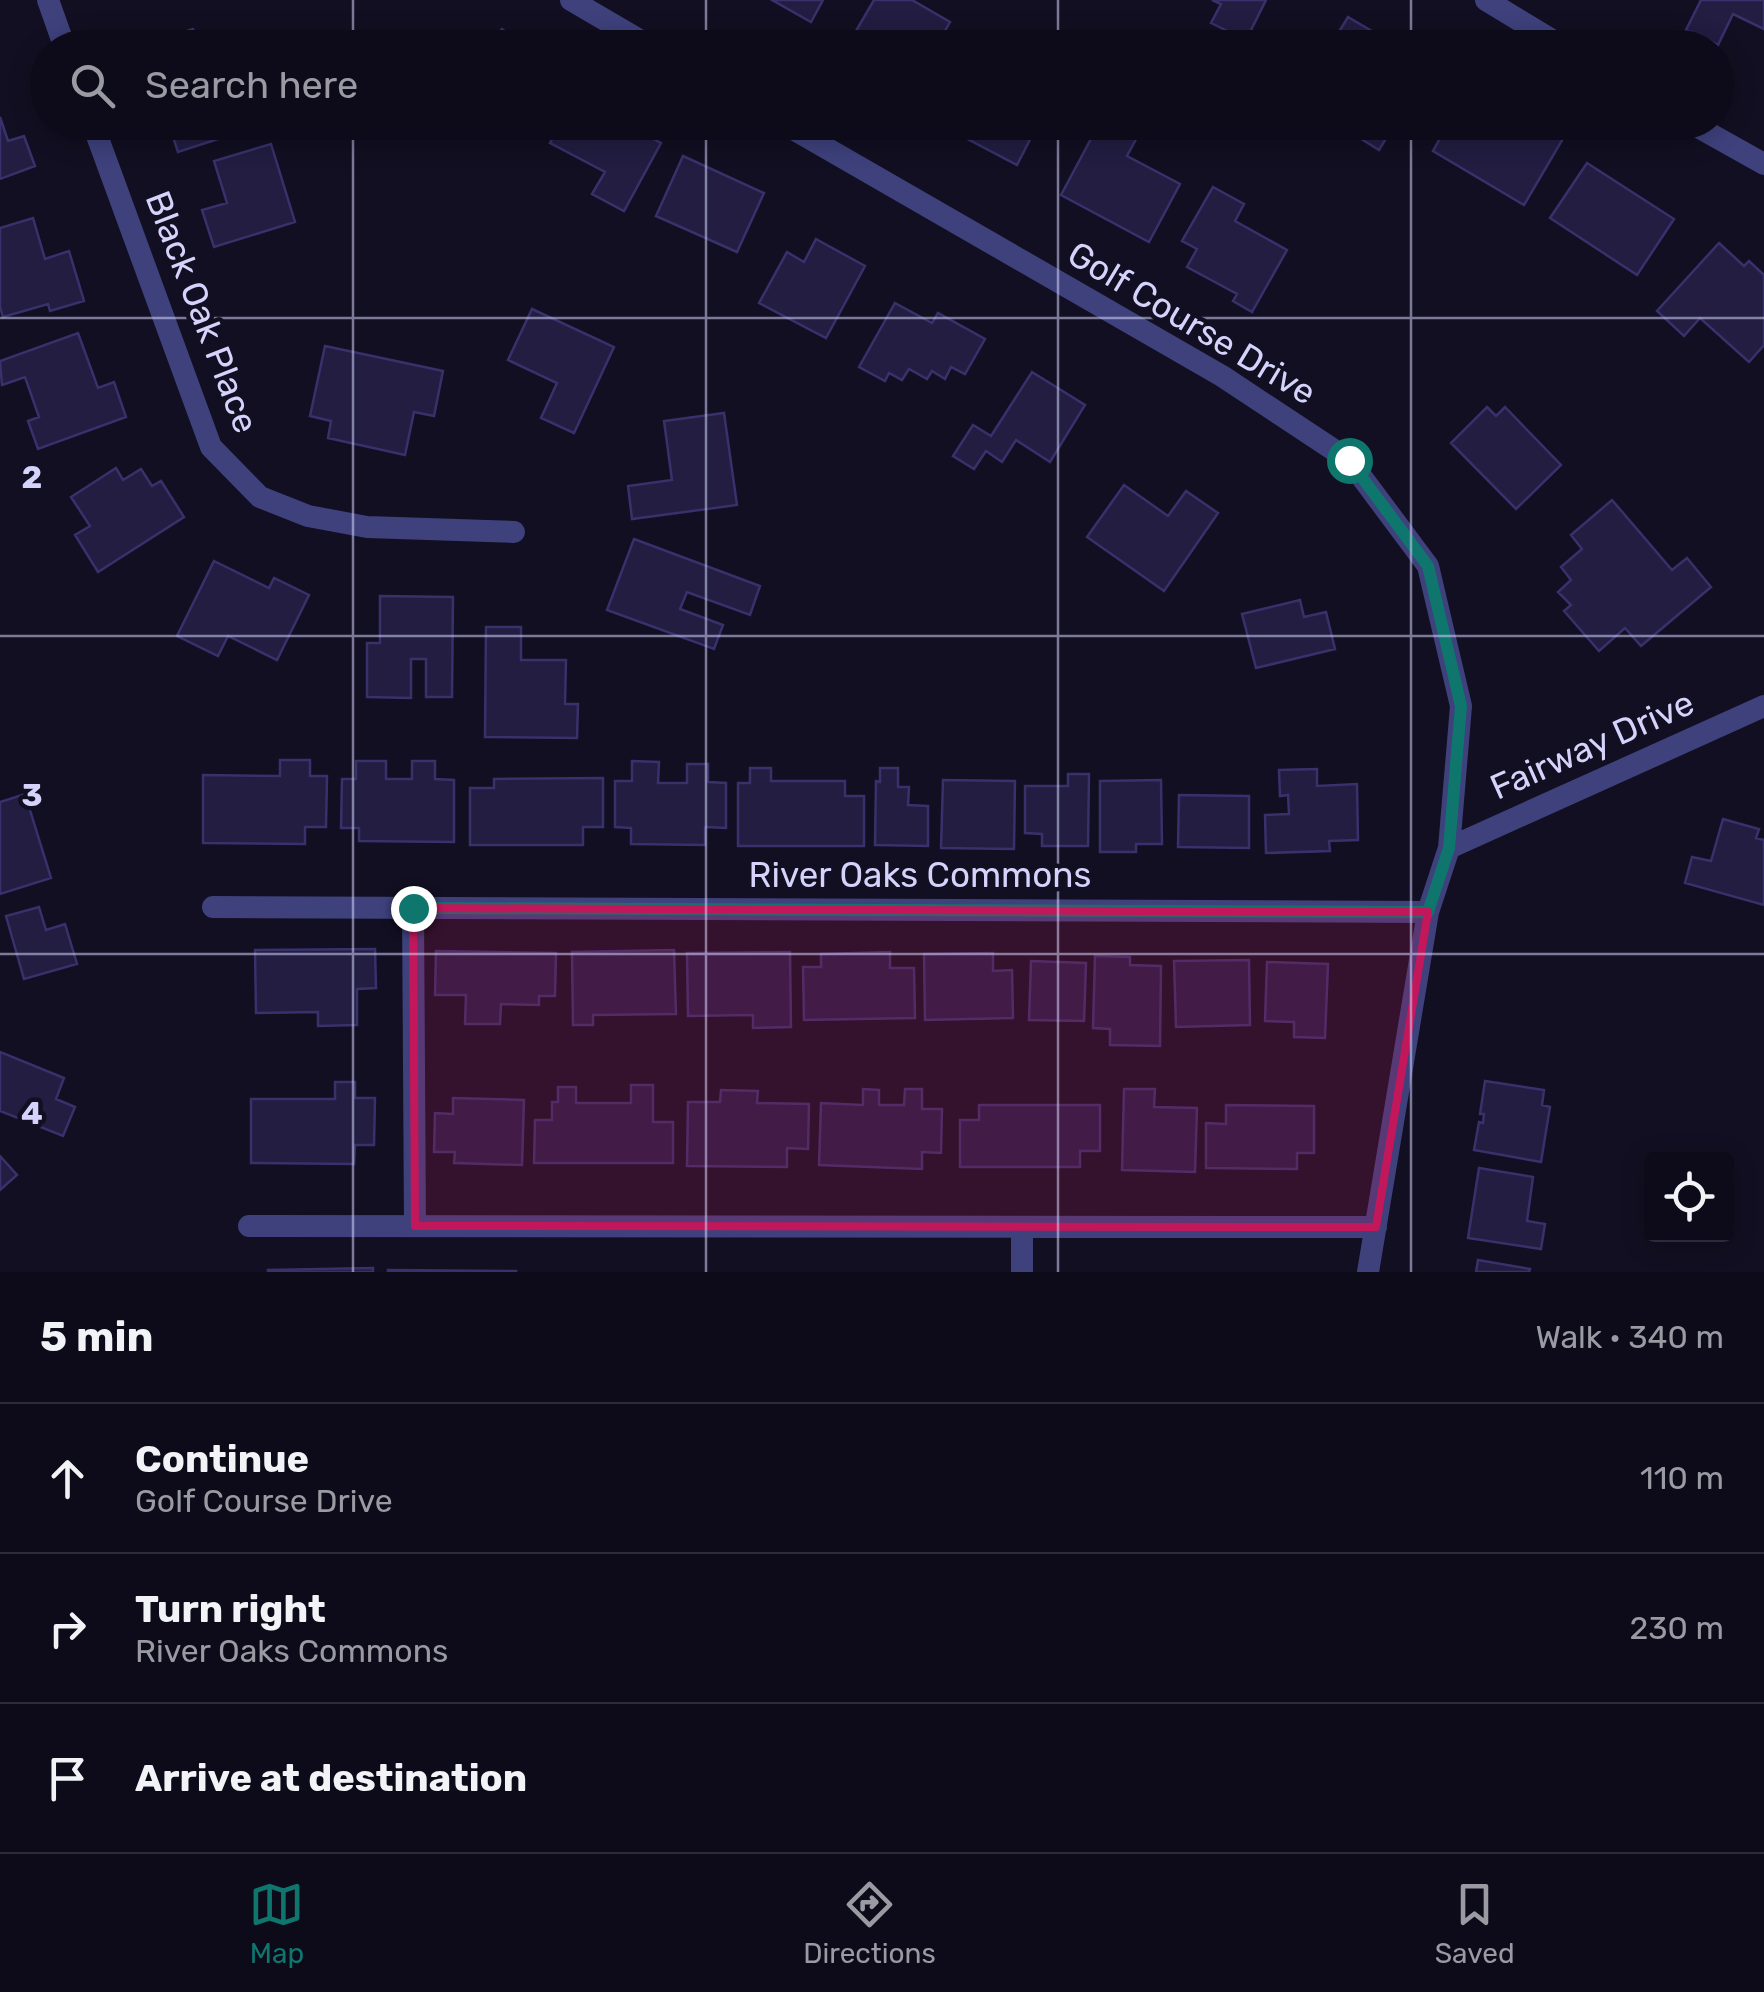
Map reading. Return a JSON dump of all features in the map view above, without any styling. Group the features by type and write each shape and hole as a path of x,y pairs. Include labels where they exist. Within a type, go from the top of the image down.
{"street":[{"path":"48,0 59,30"},
{"path":"571,0 622,30"},
{"path":"1486,0 1535,30"},
{"name":"Black Oak Place","path":"99,140 211,447 260,497 308,516 366,527 514,532"},
{"name":"Golf Course Drive","path":"813,140 1222,376 1349,460 1428,566 1461,706 1449,848 1428,912 1368,1272"},
{"path":"1722,140 1764,164"},
{"name":"Fairway Drive","path":"1449,848 1764,706"},
{"name":"River Oaks Commons","path":"213,907 1428,912"},
{"path":"413,908 415,1226"},
{"path":"250,1226 1376,1227"},
{"path":"1022,1227 1022,1272"}],"highlighted area":[{"path":"413,908 1428,912 1376,1227 415,1226"}],"building":[{"path":"772,0 823,0 811,22"},
{"path":"874,0 912,0 950,22 945,30 856,30"},
{"path":"1212,0 1266,0 1251,30 1225,30 1211,23 1221,4"},
{"path":"1701,0 1764,0 1764,29 1733,14 1725,30 1686,30"},
{"path":"1348,17 1370,30 1340,30"},
{"path":"0,117 8,141 24,136 35,166 0,179"},
{"path":"174,140 215,140 178,152"},
{"path":"970,140 1030,140 1017,165"},
{"path":"1090,140 1136,140 1127,156 1180,184 1149,242 1061,195"},
{"path":"1363,140 1385,140 1379,150"},
{"path":"1439,140 1562,140 1524,205 1433,151"},
{"path":"550,143 661,143 624,211 592,194 605,172"},
{"path":"271,144 295,222 214,247 202,210 227,203 214,161"},
{"path":"683,156 764,193 737,252 656,216"},
{"path":"1587,163 1674,219 1637,275 1550,218"},
{"path":"1213,187 1244,204 1235,221 1287,250 1252,312 1233,301 1237,294 1187,267 1197,249 1182,241"},
{"path":"33,218 45,259 69,251 84,301 50,311 48,304 3,317 0,228"},
{"path":"816,239 865,266 826,338 759,303 787,252 804,262"},
{"path":"1719,243 1744,266 1749,261 1764,275 1764,345 1749,362 1700,318 1684,336 1657,311"},
{"path":"895,303 932,323 938,313 985,339 965,374 951,367 945,379 932,371 927,379 909,369 902,380 889,373 885,381 859,367"},
{"path":"532,309 614,347 574,433 541,418 557,383 508,360"},
{"path":"78,333 98,388 114,382 126,417 38,449 28,421 39,417 25,377 2,385 0,361"},
{"path":"325,346 443,371 434,416 414,412 405,455 328,438 331,421 310,416"},
{"path":"1032,372 1085,405 1050,462 1016,440 1002,462 986,451 974,469 953,456 973,425 991,436"},
{"path":"1487,407 1496,416 1505,407 1561,465 1516,509 1451,443"},
{"path":"724,413 737,505 632,519 628,486 672,480 664,421"},
{"path":"116,468 123,480 141,469 152,486 161,481 184,517 98,572 75,535 90,526 71,497"},
{"path":"1124,485 1168,516 1186,491 1218,513 1164,591 1087,537"},
{"path":"1612,500 1672,570 1687,558 1711,587 1641,646 1625,628 1599,651 1564,611 1571,605 1558,592 1571,580 1561,567 1582,549 1571,535"},
{"path":"634,539 760,586 750,615 687,592 680,609 723,625 714,649 607,610"},
{"path":"214,561 269,588 274,578 309,595 277,660 228,636 218,656 177,636"},
{"path":"380,596 453,597 452,697 426,697 426,659 411,659 411,698 367,697 367,643 380,643"},
{"path":"1300,600 1304,617 1326,612 1335,649 1256,668 1242,614"},
{"path":"486,627 521,627 521,660 566,660 565,704 578,704 577,738 485,737"},
{"path":"280,760 310,760 310,776 327,776 326,827 305,827 305,844 203,843 203,775 280,776"},
{"path":"356,761 386,761 386,779 412,779 412,761 435,761 435,779 454,780 454,842 359,841 359,828 341,828 342,779 356,779"},
{"path":"632,761 659,762 658,783 687,783 687,764 708,764 708,782 726,783 726,828 705,827 705,845 631,844 631,828 615,827 615,781 632,781"},
{"path":"750,768 771,768 771,781 845,781 845,796 864,796 864,846 738,846 738,783 750,783"},
{"path":"880,768 898,768 898,787 909,787 908,805 928,806 928,846 875,845 876,781 880,782"},
{"path":"1317,769 1317,786 1357,784 1358,840 1329,841 1330,851 1266,853 1265,815 1289,814 1288,795 1280,796 1279,770"},
{"path":"1068,774 1089,774 1088,846 1042,846 1042,834 1025,833 1025,786 1068,786"},
{"path":"603,778 603,827 583,827 583,845 470,845 470,788 494,788 494,779"},
{"path":"943,780 1015,781 1014,849 941,848"},
{"path":"1161,780 1162,844 1136,844 1136,852 1100,852 1100,781"},
{"path":"25,794 51,878 0,894 0,802"},
{"path":"1179,795 1249,796 1249,848 1178,847"},
{"path":"1723,819 1759,829 1756,838 1764,840 1764,905 1685,883 1692,857 1711,861"},
{"path":"39,907 46,930 65,924 77,964 24,979 6,916"},
{"path":"375,949 376,988 357,989 357,1025 318,1026 318,1012 256,1013 255,950"},
{"path":"674,950 676,1014 593,1015 593,1025 573,1025 572,952"},
{"path":"436,951 556,953 555,996 539,996 539,1005 501,1004 500,1024 465,1024 466,995 435,995"},
{"path":"790,952 791,1027 753,1028 753,1015 688,1016 687,953"},
{"path":"890,952 890,968 914,968 915,1018 804,1020 803,967 821,967 821,954"},
{"path":"993,953 993,971 1012,970 1013,1018 925,1020 924,954"},
{"path":"1095,956 1130,957 1130,965 1161,966 1160,1046 1110,1045 1110,1029 1093,1028"},
{"path":"1249,960 1250,1025 1176,1027 1174,961"},
{"path":"1031,961 1086,963 1084,1021 1029,1020"},
{"path":"1267,962 1328,964 1325,1038 1294,1037 1294,1022 1265,1021"},
{"path":"0,1052 64,1078 56,1099 75,1107 63,1136 0,1111"},
{"path":"1485,1081 1544,1090 1542,1105 1550,1107 1541,1162 1474,1150 1479,1122 1483,1123 1484,1114 1480,1114"},
{"path":"335,1082 355,1082 355,1098 375,1098 374,1145 355,1145 354,1164 251,1163 251,1099 335,1099"},
{"path":"631,1085 653,1085 653,1122 673,1122 673,1163 534,1163 535,1120 552,1120 552,1102 558,1102 558,1087 576,1087 576,1103 631,1103"},
{"path":"863,1089 879,1090 879,1105 904,1105 905,1089 922,1089 922,1109 942,1109 941,1153 922,1152 922,1169 819,1165 821,1103 863,1105"},
{"path":"1124,1089 1155,1089 1154,1107 1197,1108 1195,1172 1122,1170"},
{"path":"721,1090 758,1091 757,1103 809,1104 808,1149 787,1148 787,1167 687,1166 688,1102 720,1102"},
{"path":"453,1098 524,1100 522,1165 454,1163 455,1152 434,1152 435,1113 453,1114"},
{"path":"979,1105 1100,1105 1100,1151 1080,1151 1080,1167 960,1167 960,1120 979,1120"},
{"path":"1226,1105 1314,1106 1314,1153 1297,1153 1297,1169 1206,1168 1206,1123 1226,1124"},
{"path":"0,1156 17,1175 0,1190"},
{"path":"1479,1168 1533,1177 1527,1221 1545,1224 1541,1249 1468,1238"},
{"path":"1478,1260 1530,1269 1476,1272"},
{"path":"373,1268 373,1272 268,1272 268,1270"},
{"path":"516,1271 516,1272 388,1272"}],"route":[{"path":"413,908 1428,912 1449,848 1461,706 1428,566 1349,460"}]}
